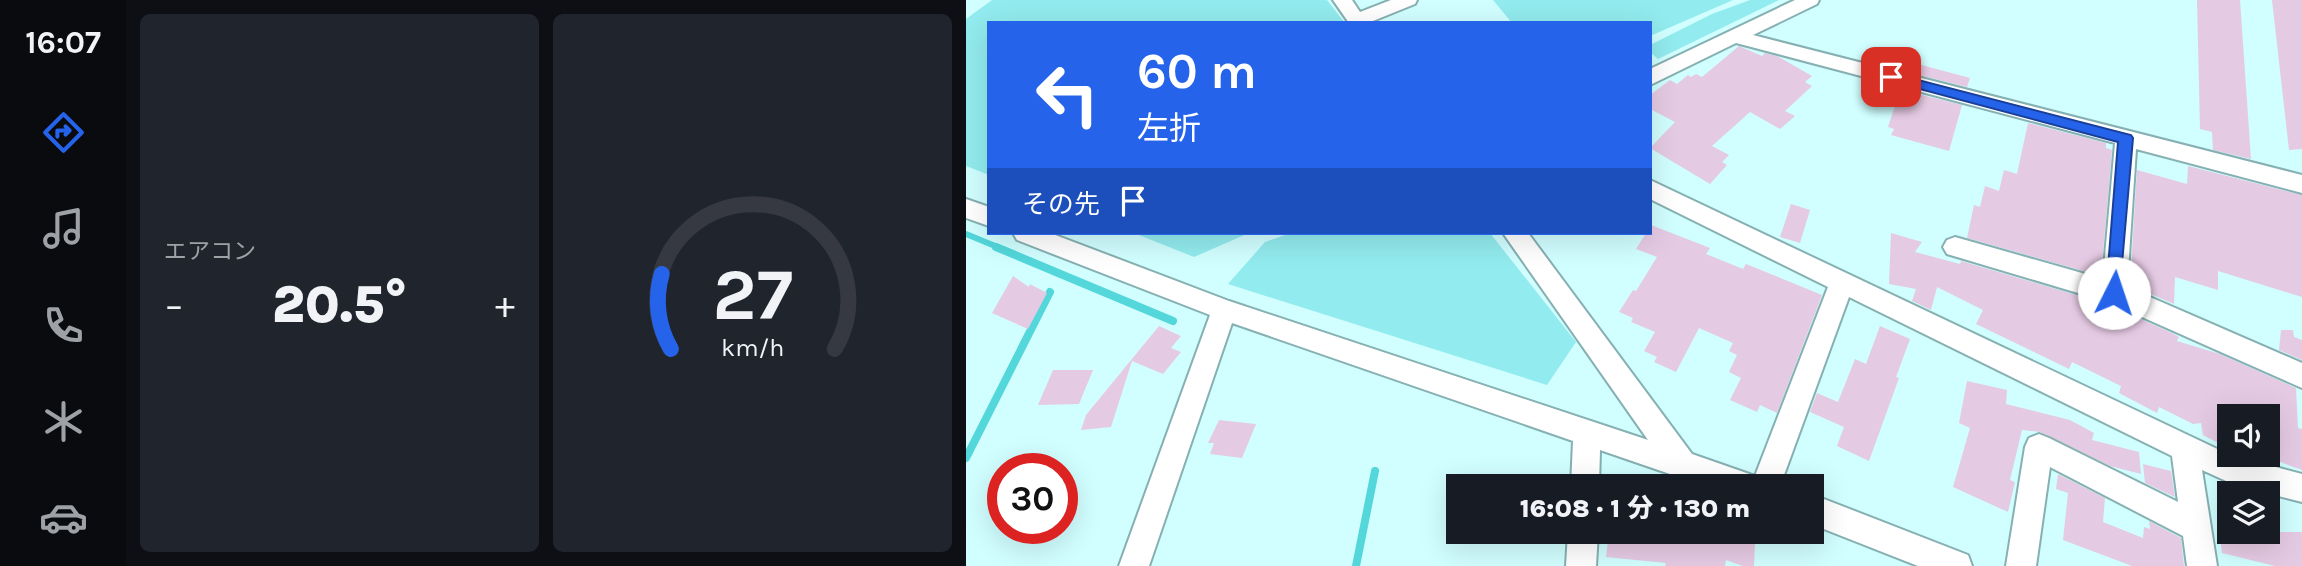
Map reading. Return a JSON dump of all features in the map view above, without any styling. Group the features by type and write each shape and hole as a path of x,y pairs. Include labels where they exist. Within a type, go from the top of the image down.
{"street":[{"path":"1342,0 1358,21 1408,0"},
{"path":"1652,77 1810,0"},
{"path":"1734,36 2302,184"},
{"path":"2114,293 2126,138"},
{"path":"1652,190 1841,284 2235,471 2302,488"},
{"path":"966,208 987,217"},
{"path":"1030,235 1224,310 1710,474"},
{"path":"1516,235 1683,465"},
{"path":"1955,247 2114,293 2302,376"},
{"path":"1770,474 1841,284"},
{"path":"1133,566 1224,310"},
{"path":"1585,474 1587,433"},
{"path":"2021,566 2039,447 2197,527"},
{"path":"2185,448 2202,566"},
{"path":"1824,514 1957,566"},
{"path":"1581,566 1582,544"}],"shaded area":[{"path":"992,0 1327,0 1343,21 987,21 987,174 966,166 966,19"},
{"path":"1493,0 1733,0 1652,35 1652,21 1510,21"},
{"path":"1750,0 1779,0 1658,59 1652,54 1652,44 1712,14"},
{"path":"1139,235 1244,235 1194,257"},
{"path":"1285,235 1492,235 1576,342 1547,385 1228,284 1265,242"}],"building":[{"path":"2197,0 2240,0 2251,159 2213,150 2212,132 2200,129"},
{"path":"2272,0 2302,0 2302,149 2289,150"},
{"path":"1739,46 1762,56 1765,53 1777,56 1812,76 1805,82 1812,86 1785,111 1795,116 1780,129 1750,112 1712,146 1729,155 1722,162 1727,165 1710,184 1652,149 1652,146 1675,122 1652,110 1652,94 1670,80 1677,84 1688,75 1691,77 1696,74 1702,77"},
{"path":"1918,64 1970,78 1967,87 1915,74"},
{"path":"1910,92 1962,105 1949,151 1891,135 1894,129 1888,127 1898,97"},
{"path":"2028,123 2106,143 2106,148 2112,150 2101,276 1967,238 1974,205 1980,207 1985,186 1999,191 2004,170 2017,174"},
{"path":"2188,166 2302,195 2302,297 2218,271 2218,290 2175,277 2174,304 2130,285 2137,170 2187,184"},
{"path":"1791,204 1810,210 1800,243 1780,237"},
{"path":"1652,225 1710,248 1706,254 1743,269 1746,264 1822,295 1777,413 1760,405 1757,412 1730,400 1741,378 1729,372 1737,355 1729,351 1733,343 1699,328 1676,372 1654,362 1657,357 1644,351 1655,332 1631,322 1633,318 1619,312 1657,257 1636,249 1645,235 1652,235"},
{"path":"1891,233 1922,242 1915,252 1960,264 1961,261 2107,304 2172,333 2179,337 2177,341 2220,354 2296,388 2298,428 2302,429 2302,470 2280,462 2280,404 2217,404 2217,442 2203,435 2201,423 2193,424 2159,407 2157,413 2119,393 2121,386 2072,362 2069,369 1976,324 1983,310 1937,287 1931,310 1912,301 1916,289 1889,284"},
{"path":"1013,276 1029,287 1030,284 1047,293 1028,329 992,313"},
{"path":"1159,326 1181,336 1171,348 1181,352 1163,374 1132,361 1111,427 1081,430 1086,415"},
{"path":"1880,326 1910,339 1869,461 1837,446 1844,427 1810,412 1817,393 1838,402 1855,359 1866,364"},
{"path":"2281,330 2293,330 2294,337 2302,340 2302,360 2279,350"},
{"path":"1053,370 1093,370 1079,404 1038,405"},
{"path":"1967,381 2007,390 2006,404 2070,420 2094,433 2092,440 2139,452 2141,474 2110,466 2040,432 2022,430 2010,480 2015,482 2008,512 1953,487 1970,428 1959,423"},
{"path":"1219,420 1256,424 1242,458 1210,454 1214,443 1208,443"},
{"path":"2143,464 2171,471 2175,497 2145,483"},
{"path":"2058,474 2105,498 2103,522 2143,538 2144,527 2150,529 2149,521 2181,538 2184,566 2132,566 2063,540 2068,493 2056,489"},
{"path":"2280,532 2302,532 2302,566 2275,566 2222,553 2221,544 2280,544"},
{"path":"1608,544 1755,544 1754,566 1743,566 1726,560 1725,566 1665,566 1666,563 1606,557"}],"waterway":[{"path":"966,234 1000,248"},
{"path":"996,247 1173,321"},
{"path":"966,458 1050,292"},
{"path":"1356,566 1375,471"}],"route":[{"path":"1891,77 2126,138 2114,293"}]}
